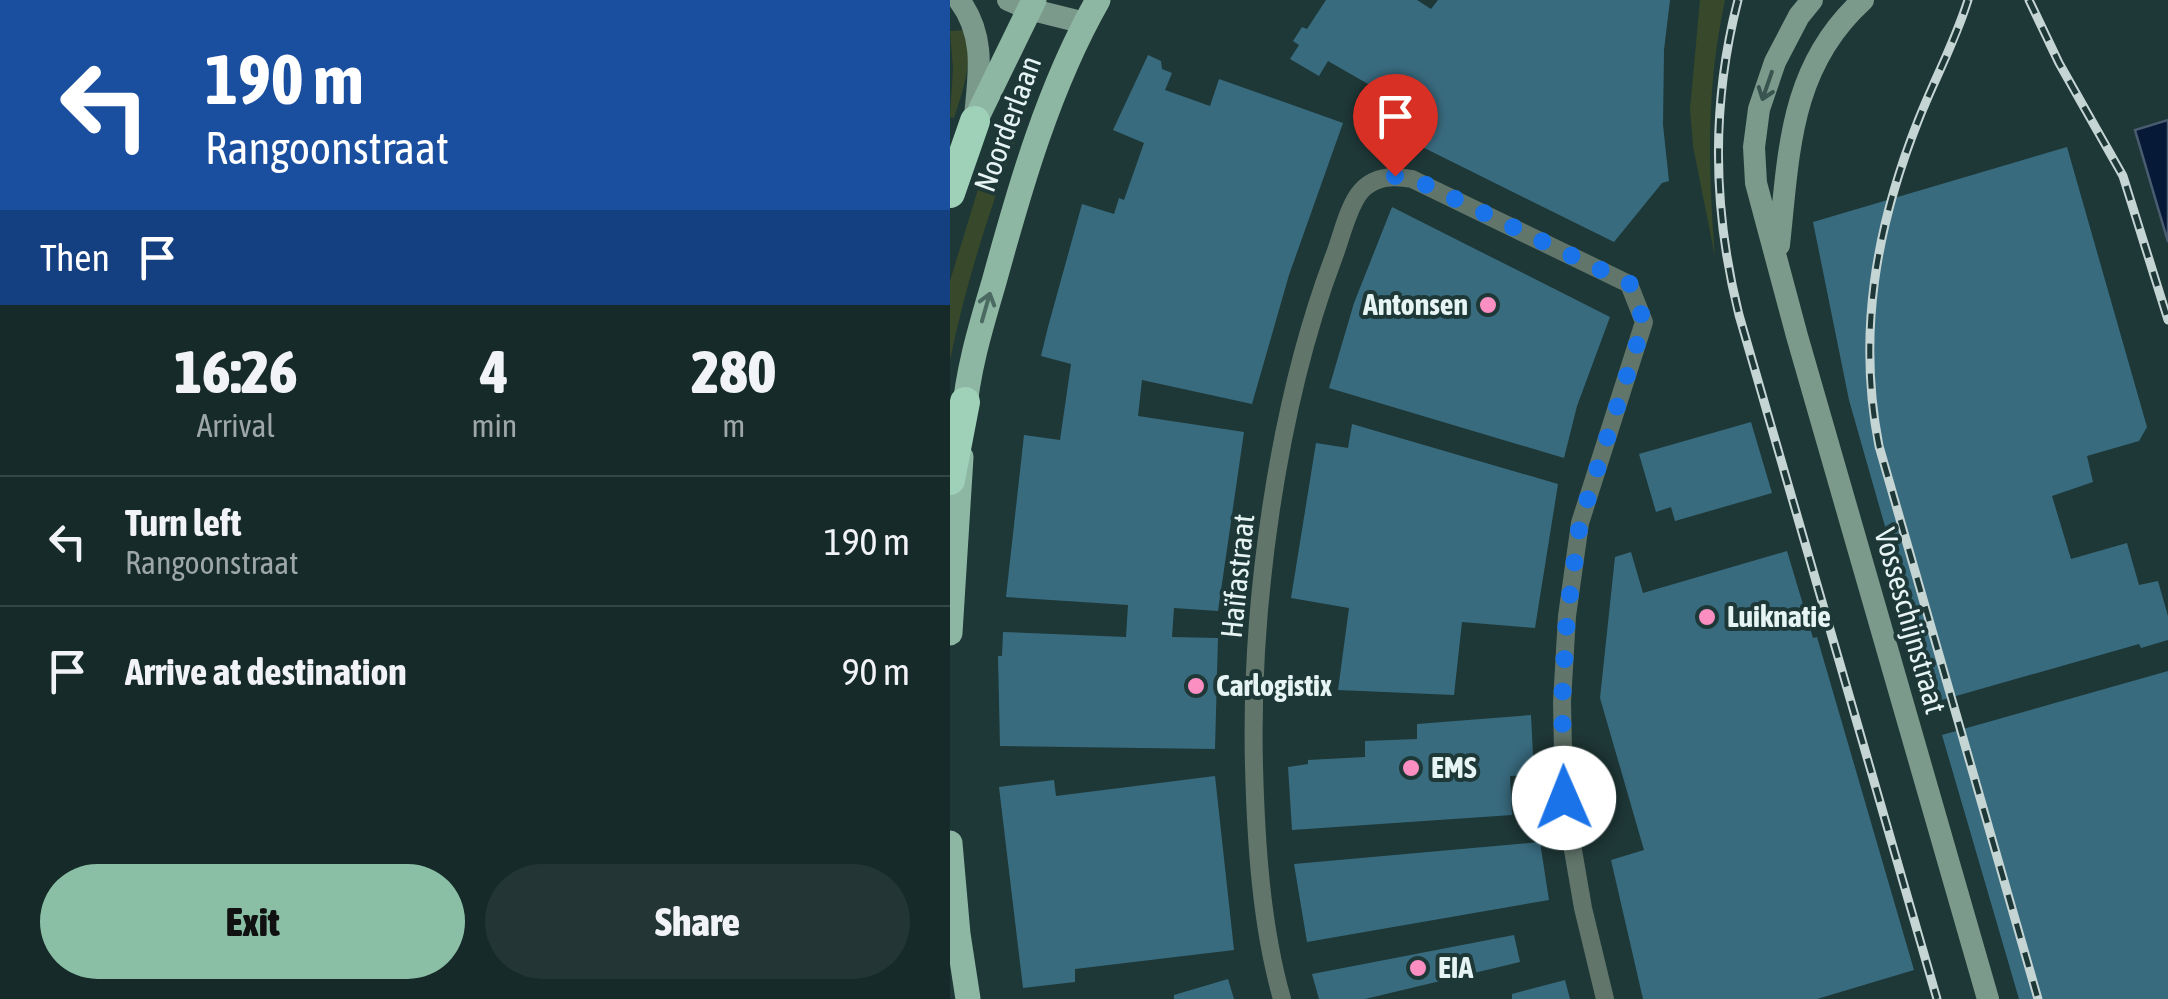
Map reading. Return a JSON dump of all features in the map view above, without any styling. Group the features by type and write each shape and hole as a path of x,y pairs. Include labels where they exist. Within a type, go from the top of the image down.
{"highway":[{"name":"Noorderlaan","path":"950,193 975,121"},
{"path":"950,480 965,402"}],"main road":[{"name":"Noorderlaan","path":"950,633 965,402 980,332 1016,202 1084,24 1098,0"},
{"name":"Noorderlaan","path":"975,121 1024,3"},
{"path":"950,843 968,999"}],"street":[{"path":"958,0 974,23 978,44 975,121"},
{"path":"1058,0 1084,24"},
{"name":"Vosseschijnstraat","path":"1812,0 1775,62 1759,109 1754,147 1756,183 1988,999"},
{"name":"Vosseschijnstraat","path":"1778,258 1789,139 1800,98 1816,60 1860,2"},
{"path":"1024,3 1084,24"},
{"name":"Haïfastraat","path":"1282,999 1258,845 1254,763 1258,656 1274,484 1318,298 1359,193 1378,179 1395,176 1412,178 1630,284 1644,322 1580,523 1567,616 1562,702 1564,798 1583,908 1605,999"}],"green space":[{"path":"1700,0 1725,0 1714,65 1710,128 1715,257 1693,146 1690,109"},
{"path":"966,30 968,64 954,118 950,117 950,31"},
{"path":"1026,58 1044,65 991,211 950,360 950,281 990,150"}],"water":[{"path":"2168,120 2168,242 2135,130"}],"building":[{"path":"1326,0 1417,0 1431,9 1438,0 1670,0 1664,50 1663,125 1669,181 1662,183 1614,242 1384,128 1397,112 1368,84 1328,61 1319,76 1290,59 1299,45 1293,41 1302,27 1307,29"},
{"path":"1148,55 1172,73 1165,90 1210,106 1219,79 1343,123 1289,275 1252,404 1142,380 1138,416 1244,432 1218,611 1174,608 1172,637 1218,638 1215,749 1000,746 998,656 1002,656 1003,632 1126,637 1128,605 1006,597 1024,435 1060,440 1071,364 1041,356 1048,327 1082,204 1114,214 1119,198 1124,200 1144,143 1113,130"},
{"path":"2067,147 2147,427 2139,441 2087,456 2093,482 2052,496 2071,559 2127,543 2139,585 2158,581 2168,616 2168,640 2141,648 2139,644 1935,702 1849,400 1813,222"},
{"path":"1392,207 1610,317 1577,406 1564,458 1329,388 1354,303"},
{"path":"1751,422 1772,493 1675,521 1671,507 1656,512 1639,454"},
{"path":"1352,424 1558,484 1535,628 1462,622 1454,695 1338,690 1349,608 1291,598 1316,443 1348,448"},
{"path":"1787,551 1813,638 1817,637 1914,970 1817,999 1643,999 1611,860 1644,850 1600,698 1615,557 1631,552 1643,593"},
{"path":"2168,671 2168,999 2019,999 1942,735"},
{"name":"EMS","path":"1531,715 1534,775 1510,776 1512,815 1292,830 1288,767 1308,764 1308,760 1365,757 1365,741 1417,739 1417,724"},
{"path":"1215,776 1234,950 1075,969 1075,982 1023,988 999,787 1054,780 1056,796"},
{"path":"1540,842 1549,900 1307,942 1294,864"},
{"name":"EIA","path":"1514,935 1520,962 1365,999 1319,999 1312,974"},
{"path":"1228,979 1234,999 1174,999 1174,995"},
{"path":"1565,980 1570,999 1512,999 1512,994"}],"railway":[{"path":"1738,0 1723,78 1720,118 1720,197 1730,276 1937,999"},
{"path":"1968,0 1918,121 1891,201 1874,281 1870,363 1879,446 2038,999"},
{"path":"2029,0 2059,63 2123,176 2168,320"}],"place":[{"name":"Antonsen","path":"1488,305"},
{"name":"Luiknatie","path":"1707,617"},
{"name":"Carlogistix","path":"1196,686"},
{"name":"EMS","path":"1411,768"},
{"name":"EIA","path":"1418,968"}],"route":[{"path":"1395,176 1412,178 1630,284 1644,322 1580,523 1567,616 1562,702 1564,798"}]}
